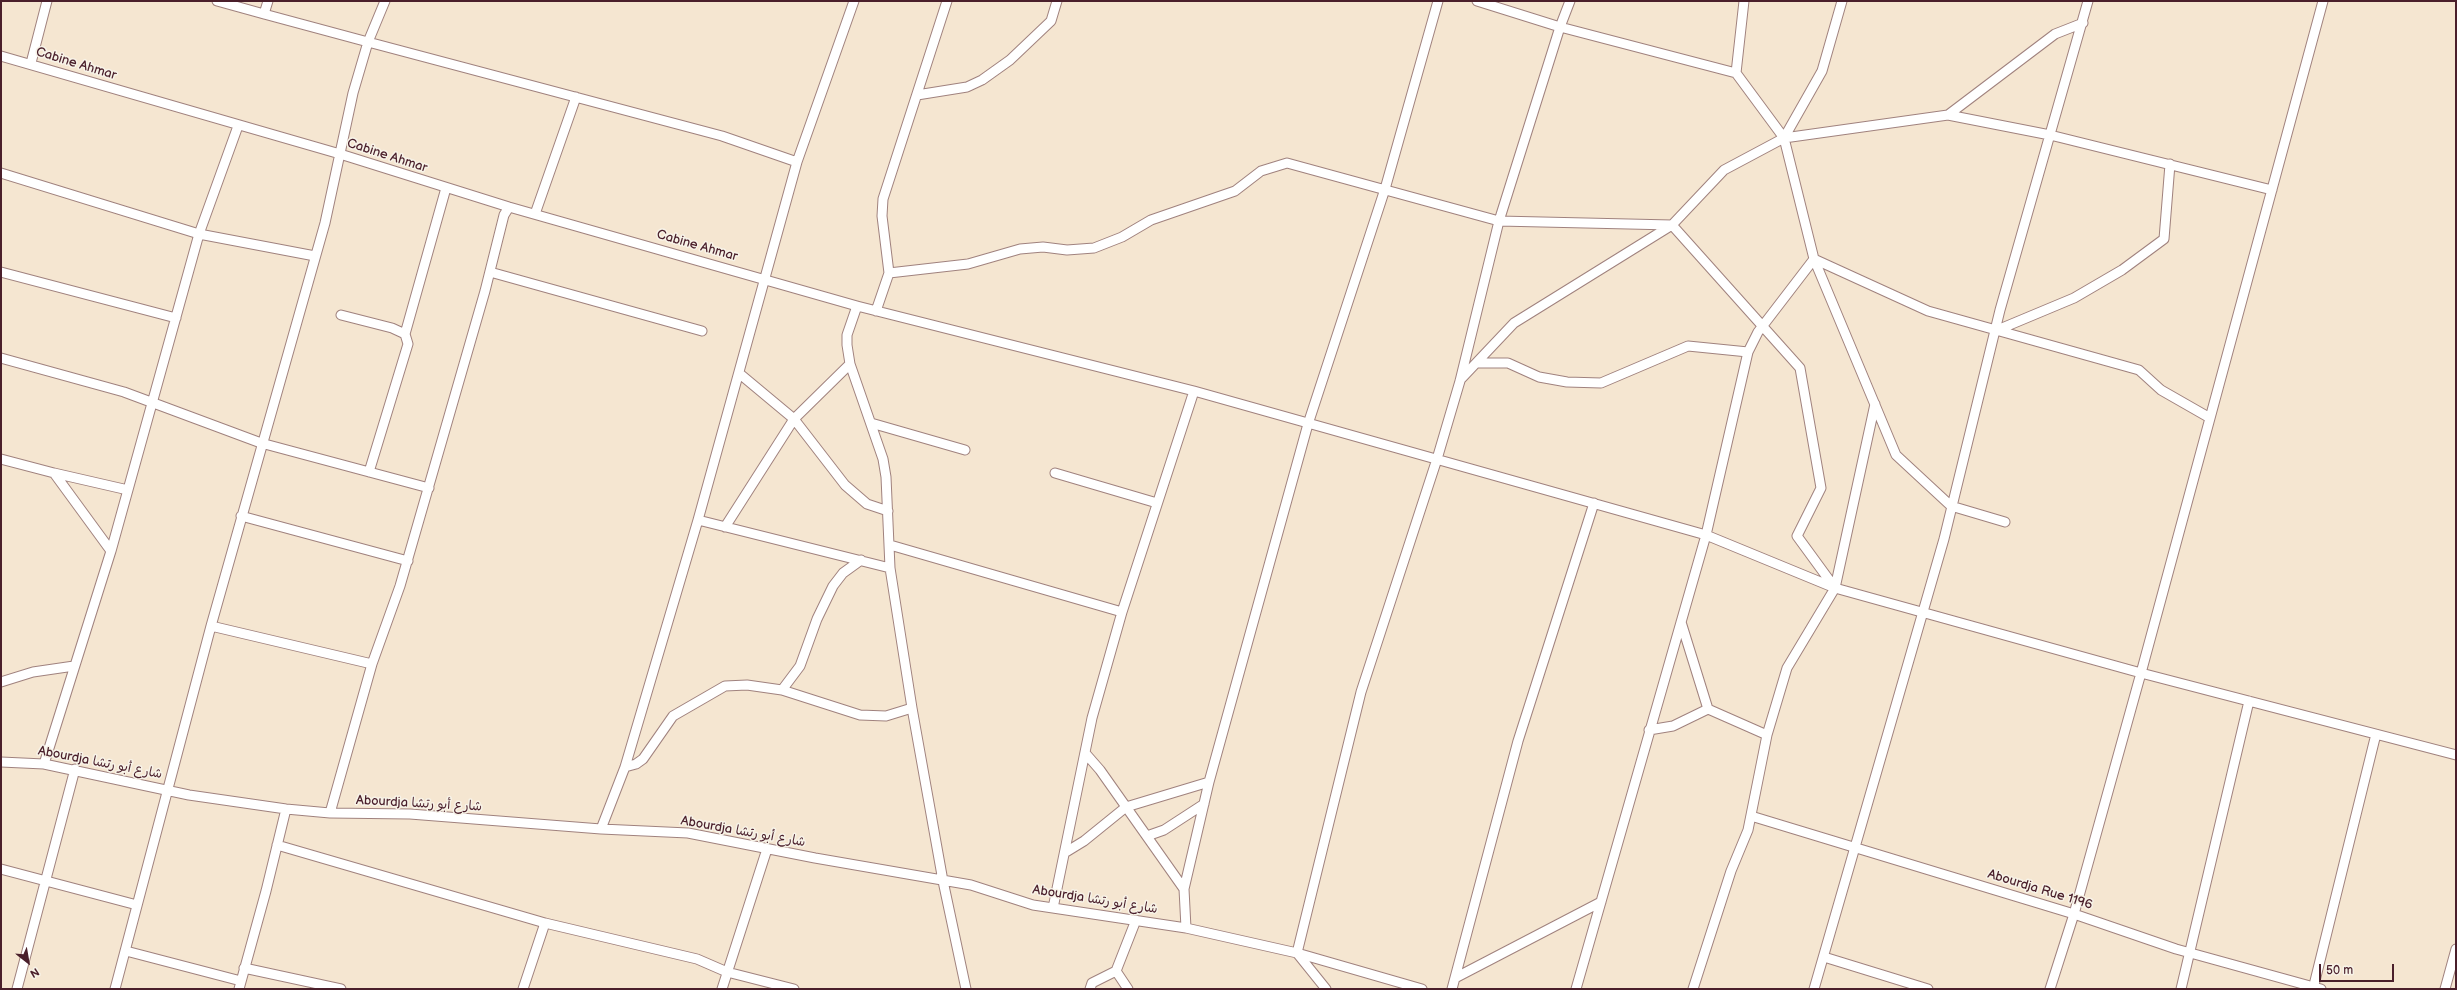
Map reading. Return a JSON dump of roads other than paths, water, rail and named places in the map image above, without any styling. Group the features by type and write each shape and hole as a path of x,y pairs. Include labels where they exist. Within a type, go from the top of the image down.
{"street":[{"path":"30,64 47,1"},
{"path":"218,1 722,136 797,162"},
{"path":"264,14 268,1"},
{"path":"114,989 126,951 166,789 210,626 329,207 353,93 368,42 385,1"},
{"path":"601,829 625,767 698,520 740,374 797,162 854,1"},
{"path":"876,311 889,273 882,216 883,199 947,1"},
{"path":"917,95 967,87 982,80 1010,60 1052,21 1057,1"},
{"path":"1186,928 1184,888 1209,782 1308,424 1385,189 1438,1"},
{"path":"1477,1 1560,27 1736,73 1784,138 1814,259 1896,454 1951,506 2005,522"},
{"path":"1326,989 1296,953 1361,692 1437,459 1460,381 1499,222 1560,27 1570,1"},
{"path":"1736,73 1744,1"},
{"path":"1784,138 1822,71 1842,1"},
{"path":"1814,989 1923,613 1995,331 2088,1"},
{"path":"2050,989 2074,914 2141,673 2323,1"},
{"path":"1948,115 2055,34 2083,23"},
{"name":"Cabine Ahmar","path":"1,56 238,126 340,154 509,207 857,306 1194,391 1706,535 1835,588 2141,673 2456,755"},
{"path":"535,214 576,98"},
{"path":"1460,381 1514,323 1672,225 1724,170 1784,138 1948,115 2050,135 2272,190"},
{"path":"44,764 111,551 199,234 238,126"},
{"path":"889,273 968,264 1020,249 1043,247 1067,250 1094,248 1122,238 1152,220 1235,191 1261,171 1287,163 1357,183 1385,189 1499,222 1672,225 1800,368 1821,488 1798,536 1835,588"},
{"path":"1995,331 2074,298 2122,270 2164,239 2170,164"},
{"path":"1,174 199,234 315,256"},
{"path":"369,472 408,344 405,334 446,188"},
{"path":"330,813 372,664 408,561 490,272 504,215 509,207"},
{"path":"1814,259 1928,310 1995,331 2139,370 2161,390 2210,418"},
{"path":"1576,989 1706,535 1748,352 1762,327 1814,259"},
{"path":"1,272 176,318"},
{"path":"490,272 702,332"},
{"path":"857,306 847,335 850,364 883,459 888,511 890,568 912,708 943,881 966,989"},
{"path":"341,315 392,328 405,334"},
{"path":"1477,363 1508,363 1539,377 1567,382 1602,383 1688,346 1748,352"},
{"path":"1,358 124,392 261,443 429,488"},
{"path":"725,527 794,419 850,364"},
{"path":"740,374 794,419 845,485 867,504 888,511"},
{"path":"1053,908 1066,852 1092,718 1122,612 1194,391"},
{"path":"1693,989 1731,871 1748,830 1767,734 1787,668 1835,588 1875,404"},
{"path":"871,423 966,450"},
{"path":"1,459 128,490"},
{"path":"54,473 111,551"},
{"path":"1055,473 1158,503"},
{"path":"1452,989 1518,741 1594,503"},
{"path":"241,516 408,561"},
{"path":"698,520 890,568"},
{"path":"890,545 1122,612"},
{"path":"782,690 800,666 817,619 833,586 843,573 861,560"},
{"path":"1681,622 1708,709"},
{"path":"210,626 372,664"},
{"path":"1,682 33,672 74,666"},
{"path":"625,767 636,764 643,759 673,716 725,686 747,685 782,690 860,715 886,716 912,708"},
{"path":"2181,989 2249,701"},
{"path":"1649,730 1673,726 1708,709 1767,734"},
{"path":"2316,988 2376,734"},
{"path":"1086,754 1184,888"},
{"name":"Abourdja شارع أبو رتشا","path":"1,762 44,764 217,800 286,809 330,813 410,814 601,829 688,833 971,886 1033,905 1186,928 1296,953 1422,989"},
{"path":"17,989 75,770"},
{"path":"1066,852 1084,841 1126,807 1209,782"},
{"path":"1147,836 1164,830 1204,804"},
{"path":"126,951 240,985 286,809"},
{"name":"Abourdja Rue 1196","path":"1751,816 2074,914 2190,952 2316,988"},
{"path":"277,845 545,923 697,959 727,972 794,989"},
{"path":"722,989 767,849"},
{"path":"1,869 137,905"},
{"path":"1456,978 1601,902"},
{"path":"1090,989 1092,983 1116,971 1136,920"},
{"path":"523,989 545,923"},
{"path":"2445,989 2456,949"},
{"path":"1824,957 1928,989"},
{"path":"244,968 341,989"},
{"path":"1116,971 1128,989"}]}
